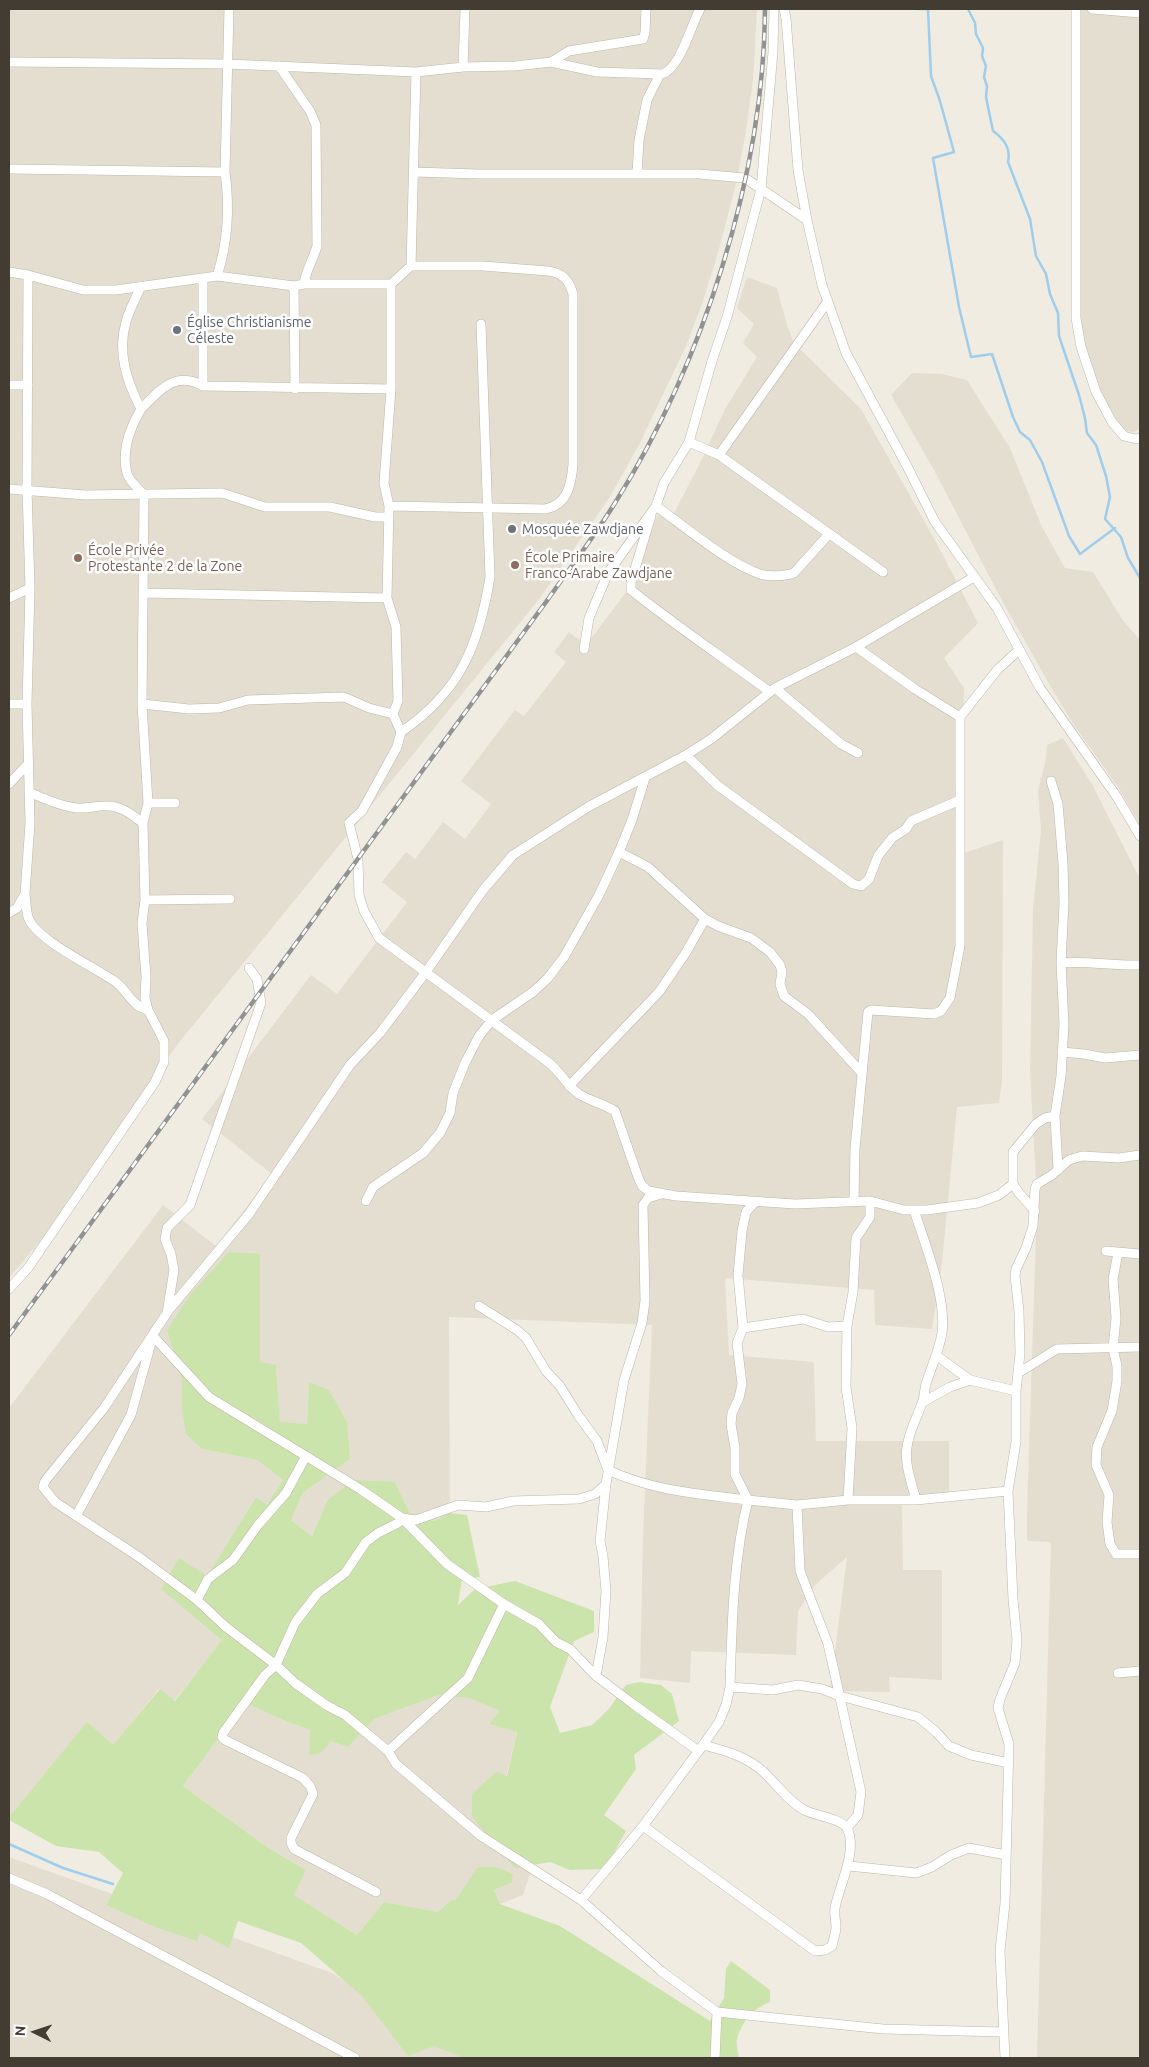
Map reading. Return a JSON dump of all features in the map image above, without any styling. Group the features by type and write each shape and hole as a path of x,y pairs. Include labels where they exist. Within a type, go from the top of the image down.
{"street":[{"path":"217,276 223,257 227,230 228,196 225,172 229,9"},
{"path":"463,66 466,9"},
{"path":"551,62 569,51 643,38 646,9"},
{"path":"9,62 227,64 416,72 463,66 515,66 551,62 597,72 660,74 666,73 680,54 700,9"},
{"path":"774,9 773,52 761,189 732,300 689,442 664,483 631,582 631,590 659,613 772,690 841,744 858,753"},
{"path":"784,9 798,170 807,220 813,251 846,353 908,466 935,522 997,608 1040,688 1117,797 1140,836"},
{"path":"1076,9 1076,318 1089,374 1099,400 1112,422 1124,436 1140,438"},
{"path":"1092,9 1140,13"},
{"path":"278,66 310,111 316,125 317,246 313,263 306,273 304,284"},
{"path":"411,266 416,72"},
{"path":"637,174 639,140 647,100 660,74"},
{"path":"9,169 225,172"},
{"path":"414,172 478,174 699,174 745,178 807,220"},
{"path":"9,272 28,275 83,290 116,290 217,276 294,286 304,284 391,284 411,266 484,266 558,272 566,278 573,294 573,465 567,495 554,507 545,509 389,506"},
{"path":"28,275 27,489 30,588 27,765 30,824 25,894 28,919 44,936 70,955 117,984 133,1003 148,1010"},
{"path":"203,279 203,386"},
{"path":"391,284 391,388 384,483 389,506 387,598 396,627 398,701 393,714 401,732"},
{"path":"141,286 125,323 122,359 131,390 141,409"},
{"path":"294,286 295,389"},
{"path":"718,455 828,301"},
{"path":"480,324 490,577 484,614 478,632 458,675 427,714 401,732 396,747 362,811 349,823 358,859 359,895 379,938 556,1068 569,1086 579,1094 615,1111 642,1186 645,1301 642,1323 624,1380 606,1484 600,1541 606,1591 603,1637 596,1676"},
{"path":"9,1289 28,1268 155,1082 164,1062 164,1041 148,1010 145,998 146,977 142,923 145,900 143,823 148,803 142,704 144,494 127,475 125,454 131,426 141,409 160,390 178,379 192,380 203,386 295,389 391,388"},
{"path":"9,385 28,385"},
{"path":"689,442 718,455 882,572"},
{"path":"9,489 85,495 222,493 264,507 330,507 375,517 389,517"},
{"path":"654,510 728,558 760,574 788,575 794,573 828,534"},
{"path":"584,649 589,618 608,574 654,510"},
{"path":"974,577 856,647 772,690 710,739 645,778 588,807 513,855 483,890 426,972 380,1033 350,1065 249,1214 167,1313 104,1408 45,1481 43,1487 55,1502 139,1557 197,1600 226,1628 276,1665 295,1683 326,1705 345,1715 388,1751 396,1764 481,1836 581,1900 661,1971 717,2012 883,2029 1003,2032"},
{"path":"9,598 30,588"},
{"path":"144,593 387,598"},
{"path":"856,647 915,689 960,717"},
{"path":"854,1201 855,1148 868,1012 871,1010 934,1014 941,1011 950,998 960,946 960,717 998,669 1019,650"},
{"path":"142,704 196,709 219,708 248,700 344,697 369,708 393,714"},
{"path":"9,704 27,704"},
{"path":"686,754 717,785 853,884 861,886 869,879 878,856 892,838 906,830 911,821 960,800"},
{"path":"9,784 27,765"},
{"path":"366,1201 373,1187 423,1153 440,1133 450,1113 453,1093 465,1063 479,1036 492,1020 533,992 548,978 564,957 599,895 619,852 632,820 645,778"},
{"path":"1051,781 1058,804 1063,863 1064,929 1061,963 1064,1006 1056,1116 1058,1170"},
{"path":"28,792 52,802 76,808 108,806 124,809 143,823"},
{"path":"148,803 175,803"},
{"path":"619,852 648,867 705,918 718,926 751,938 776,958 782,972 780,984 784,996 808,1014 861,1072"},
{"path":"9,913 16,908 25,894"},
{"path":"145,900 230,899"},
{"path":"569,1086 659,992 685,954 705,918"},
{"path":"1061,963 1079,962 1120,966 1140,965"},
{"path":"167,1313 174,1270 171,1254 165,1239 167,1228 190,1205 261,1004 257,979 249,968"},
{"path":"1062,1052 1104,1058 1140,1055"},
{"path":"1035,1211 1013,1184 1012,1158 1016,1146 1036,1124 1045,1118 1056,1116"},
{"path":"1005,2058 1000,1950 1005,1903 1009,1744 998,1708 1016,1663 1017,1640 1013,1599 1008,1491 1016,1442 1016,1391 1020,1353 1019,1311 1015,1276 1033,1226 1035,1189 1037,1184 1069,1160 1082,1156 1118,1158 1140,1155"},
{"path":"642,1186 661,1194 754,1203 807,1204 870,1201 904,1210 914,1210 978,1204 999,1195 1013,1184"},
{"path":"643,1205 648,1198 661,1194"},
{"path":"848,1500 852,1428 846,1387 848,1326 853,1292 856,1238 870,1217 870,1201"},
{"path":"581,1900 643,1826 719,1722 726,1705 730,1687 737,1560 740,1533 748,1500 736,1474 735,1448 731,1424 732,1413 739,1398 742,1384 737,1343 743,1328 738,1275 742,1231 746,1212 754,1203"},
{"path":"914,1210 928,1254 942,1315 942,1332 937,1356 926,1382 923,1402 910,1431 906,1449 916,1500"},
{"path":"1106,1251 1140,1254"},
{"path":"1118,1253 1113,1279 1116,1318 1113,1348 1117,1366 1117,1381 1112,1411 1097,1447 1096,1465 1109,1495 1107,1522 1110,1544 1116,1554 1140,1554"},
{"path":"479,1306 526,1338 546,1371 560,1386 597,1441 608,1470 631,1480 666,1490 797,1505 848,1500 916,1500 1008,1491"},
{"path":"743,1328 757,1328 777,1322 803,1319 828,1326 848,1326"},
{"path":"153,1336 209,1397 360,1489 402,1518 446,1564 504,1604 538,1624 556,1642 570,1649 596,1676 700,1748 743,1757 760,1769 785,1795 804,1810 842,1823 847,1828 849,1835 849,1866 838,1894 835,1911 836,1928 832,1946 825,1950 815,1951 643,1826"},
{"path":"76,1516 131,1415 153,1336"},
{"path":"1018,1373 1057,1349 1140,1347"},
{"path":"937,1356 970,1380 1016,1391"},
{"path":"923,1402 950,1387 970,1380"},
{"path":"197,1600 208,1578 233,1560 258,1525 286,1493 306,1456"},
{"path":"402,1518 416,1520 458,1505 486,1507 513,1501 579,1499 594,1494 606,1484"},
{"path":"797,1505 800,1571 828,1644 861,1792 858,1816 847,1828"},
{"path":"376,1892 294,1848 291,1838 313,1794 310,1786 303,1778 225,1740 222,1737 222,1733 265,1675 276,1665 295,1623 317,1594 345,1573 366,1542 378,1533 398,1523 402,1518"},
{"path":"388,1751 468,1678 504,1604"},
{"path":"1118,1673 1140,1671"},
{"path":"730,1687 773,1690 798,1685 822,1689 840,1696 918,1717 949,1746 971,1755 1009,1763"},
{"path":"849,1866 916,1873 969,1848 1006,1855"},
{"path":"9,1878 56,1899 355,2058"},
{"path":"715,2058 717,2012"}],"shaded area":[{"path":"9,9 757,9 753,80 746,131 736,184 718,253 686,346 639,445 609,498 540,598 177,1045 41,1240 9,1278"},
{"path":"1081,9 1140,9 1140,429 1134,432 1121,430 1095,383 1079,320"},
{"path":"747,277 777,288 794,343 861,409 936,542 978,623 944,658 964,688 961,854 1003,840 1002,1081 999,1103 957,1107 942,1263 932,1329 875,1325 874,1290 725,1278 729,1355 814,1362 816,1441 949,1441 949,1502 902,1502 903,1570 942,1570 942,1680 889,1677 890,1692 830,1691 847,1557 815,1585 798,1611 796,1655 691,1651 690,1683 640,1678 643,1533 652,1325 449,1317 450,1513 435,1521 410,1513 395,1482 327,1501 312,1536 291,1520 303,1493 350,1459 309,1382 307,1424 280,1423 276,1366 260,1363 260,1254 167,1331 182,1380 182,1411 202,1449 257,1460 283,1480 267,1506 256,1497 207,1576 223,1640 174,1701 159,1689 113,1746 87,1723 9,1817 9,1408 163,1205 216,1246 272,1174 202,1119 311,975 337,994 407,902 382,882 406,852 415,859 443,822 465,839 491,804 461,781 515,710 524,716 566,662 554,652 569,632 586,645 627,591 662,504 673,515 725,409 757,357 743,343 754,324 737,308"},
{"path":"912,373 942,374 967,380 1010,448 1042,527 1065,568 1093,572 1122,619 1140,640 1140,825 1118,787 1073,724 1052,689 999,595 934,470 891,395"},
{"path":"1063,738 1093,786 1140,879 1140,2058 1037,2058 1051,1542 1027,1541 1037,1201 1030,1071 1033,909 1041,830 1038,790 1046,759 1047,745"},
{"path":"439,1695 469,1698 501,1711 489,1724 517,1732 506,1777 533,1865 523,1895 500,1904 494,1890 512,1883 477,1869 455,1902 451,1900 438,1912 384,1902 357,1935 293,1895 306,1870 267,1847 183,1786 245,1703 285,1721 311,1730 309,1754 330,1741 348,1747 374,1719"},
{"path":"9,1857 332,1973 473,2058 9,2058"}],"green space":[{"path":"229,1252 260,1254 260,1362 276,1365 280,1422 307,1424 309,1382 329,1390 347,1422 350,1459 303,1493 291,1520 312,1536 327,1501 353,1480 395,1482 410,1513 434,1521 450,1513 467,1515 480,1577 462,1579 458,1605 475,1589 515,1581 594,1611 594,1632 574,1641 550,1707 560,1733 592,1725 608,1710 626,1685 639,1682 661,1685 672,1694 679,1721 634,1755 636,1769 604,1815 626,1831 605,1869 570,1870 550,1862 515,1868 472,1817 472,1794 496,1772 507,1776 517,1732 489,1724 500,1711 469,1698 439,1695 374,1719 348,1747 330,1741 326,1748 316,1754 309,1754 310,1730 245,1703 183,1786 267,1847 306,1870 294,1895 357,1935 384,1902 438,1912 451,1900 455,1901 477,1868 492,1867 500,1868 513,1875 512,1883 494,1890 500,1904 560,1926 710,2021 724,1998 726,1969 731,1961 770,1990 770,2002 749,2016 739,2032 737,2048 739,2058 464,2058 434,2046 408,2056 362,1996 301,1943 238,1921 229,1948 200,1933 197,1941 153,1926 106,1905 123,1873 99,1852 56,1846 9,1820 9,1817 87,1722 113,1745 160,1689 175,1701 222,1640 161,1589 179,1558 207,1576 256,1497 267,1505 283,1480 257,1460 202,1449 186,1434 182,1411 182,1380 167,1331 189,1296"}],"waterway":[{"path":"916,9 928,9 931,76 954,152 933,158 959,307 971,357 992,354 1013,417 1020,432 1030,440 1042,462 1069,536 1080,554 1115,528"},
{"path":"968,9 975,23 976,34 983,48 982,56 986,66 984,77 987,86 986,97 993,131 1000,137 1007,148 1008,162 1030,219 1036,256 1046,274 1050,294 1058,313 1059,336 1079,395 1087,433 1096,445 1106,476 1110,497 1105,519 1121,537 1128,558 1140,578"},
{"path":"9,1844 63,1868 113,1884"}],"railway":[{"path":"9,1335 590,541 647,448 675,390 701,329 723,265 740,201 754,136 762,72 765,9"}],"place":[{"name":"Église Christianisme Céleste","path":"177,330"},
{"name":"Mosquée Zawdjane","path":"512,529"},
{"name":"École Privée Protestante 2 de la Zone","path":"78,558"},
{"name":"École Primaire Franco-Arabe Zawdjane","path":"515,565"}]}
